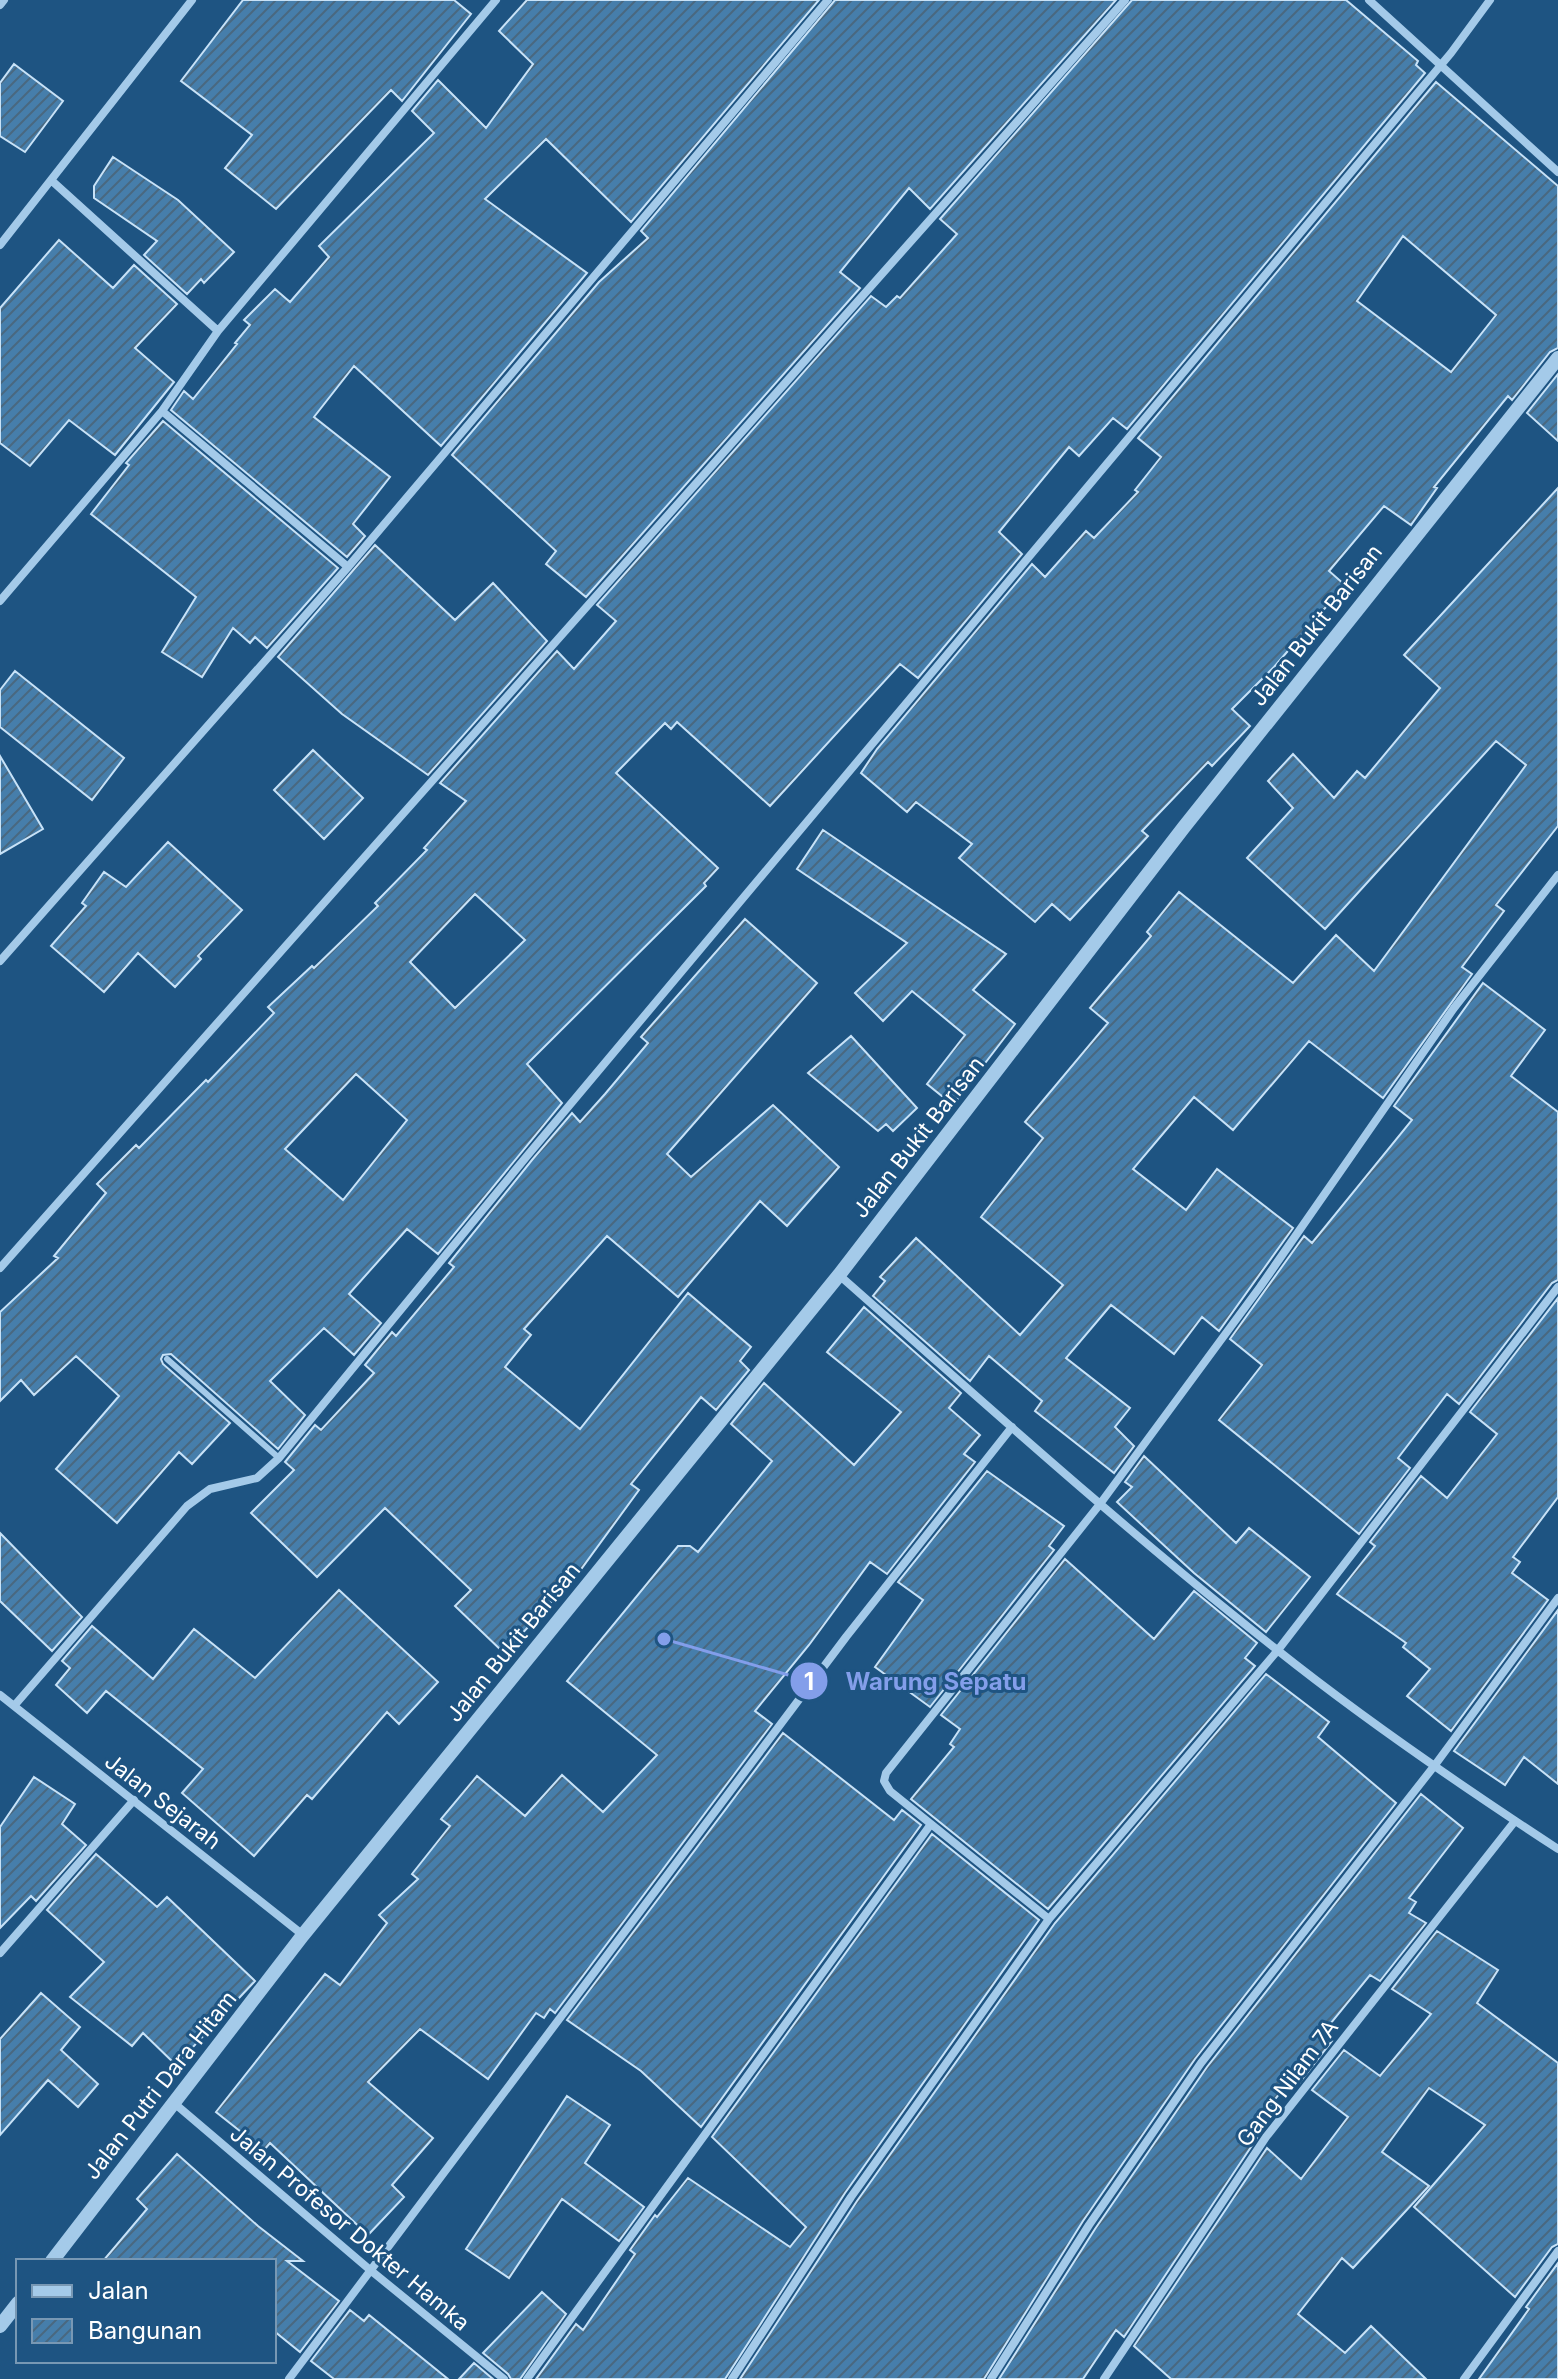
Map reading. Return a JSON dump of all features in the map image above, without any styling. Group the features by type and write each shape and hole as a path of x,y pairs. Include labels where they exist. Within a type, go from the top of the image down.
{"street":[{"path":"0,5 4,0"},
{"path":"0,245 192,0"},
{"path":"0,601 162,411 218,331 496,0"},
{"path":"0,961 348,567 828,0"},
{"path":"0,1268 1125,0"},
{"path":"1369,0 1558,172"},
{"path":"14,1706 187,1506 210,1489 257,1478 279,1458 527,1156 1441,66 1490,0"},
{"path":"51,180 218,331"},
{"name":"Jalan Bukit Barisan","path":"303,1935 839,1275 1184,827 1558,358"},
{"path":"162,411 348,567"},
{"path":"1049,1919 890,1791 884,1781 886,1773 1100,1504 1260,1287 1454,1008 1558,875"},
{"path":"839,1275 1100,1504 1278,1650 1435,1765 1558,1849"},
{"path":"732,2379 851,2197 1049,1919 1278,1650 1558,1287"},
{"path":"289,2379 846,1637 1012,1427"},
{"path":"991,2379 1089,2225 1201,2063 1435,1765 1558,1598"},
{"name":"Jalan Sejarah","path":"0,1695 303,1935"},
{"path":"0,1953 134,1800"},
{"name":"Gang Nilam 7A","path":"1104,2379 1266,2137 1515,1821"},
{"path":"527,2379 931,1824"},
{"name":"Jalan Putri Dara Hitam","path":"54,2259 303,1935"},
{"name":"Jalan Profesor Dokter Hamka","path":"174,2103 504,2379"},
{"path":"1464,2379 1558,2251"},
{"path":"0,2326 16,2306"}],"lane":[{"path":"167,1359 279,1458"}],"building":[{"path":"243,0 454,0 471,14 402,101 391,90 276,209 225,168 252,135 181,81"},
{"path":"527,0 819,0 631,222 546,139 485,199 587,273 441,446 354,366 314,417 390,477 353,524 365,536 347,557 171,410 184,391 193,399 250,325 244,320 275,289 290,302 329,257 319,246 434,133 412,111 438,80 486,128 533,64 499,31"},
{"path":"835,0 1116,0 930,209 909,188 840,272 860,288 586,597 546,564 556,551 452,455 599,282 648,238 641,231"},
{"path":"1132,0 1346,0 1418,61 1416,65 1425,73 1127,429 1113,418 1079,456 1069,447 999,532 1022,554 918,678 900,664 770,806 677,722 671,729 665,723 616,773 718,868 704,883 706,886 527,1064 562,1103 438,1254 407,1229 349,1294 381,1323 354,1355 324,1328 270,1381 305,1415 278,1449 171,1354 163,1355 163,1364 230,1423 192,1464 179,1452 117,1523 56,1469 119,1396 76,1356 34,1395 21,1380 0,1401 0,1312 58,1258 54,1256 106,1193 97,1184 136,1145 139,1148 206,1080 208,1082 274,1013 268,1007 378,906 375,903 427,850 424,848 466,801 440,783 557,651 574,669 616,621 597,605 871,296 886,307 897,296 900,298 957,234 940,219","holes":["475,894 525,940 455,1008 410,962","356,1074 407,1120 343,1200 285,1149"]},
{"path":"14,64 63,101 25,152 0,136 0,83"},
{"path":"1436,82 1558,186 1558,348 1550,352 1512,400 1508,396 1434,487 1437,488 1411,525 1384,506 1329,571 1345,585 1274,667 1232,709 1250,726 1212,766 1208,762 1142,831 1148,836 1070,920 1052,904 1035,922 959,858 972,844 916,802 907,812 861,773 877,749 1032,564 1045,577 1086,531 1094,538 1138,492 1135,490 1161,457 1138,438","holes":["1403,236 1496,315 1451,372 1357,301"]},
{"path":"113,157 178,200 234,252 204,283 201,279 187,294 144,255 157,241 94,198 94,186"},
{"path":"59,240 113,288 134,265 177,304 135,348 174,382 115,455 69,420 30,466 0,443 0,308"},
{"path":"1558,374 1558,441 1527,413"},
{"path":"163,421 338,568 267,648 255,637 250,643 233,628 202,677 162,652 196,597 91,514 129,465 126,463"},
{"path":"1558,488 1558,826 1496,905 1504,911 1462,967 1472,974 1383,1098 1309,1041 1233,1130 1194,1097 1133,1169 1186,1210 1217,1169 1293,1228 1219,1331 1202,1317 1174,1354 1111,1305 1066,1358 1130,1408 1115,1427 1134,1446 1114,1473 1035,1411 1042,1401 989,1356 970,1381 873,1296 885,1281 880,1277 916,1238 1020,1335 1063,1285 981,1217 1043,1138 1025,1122 1108,1023 1090,1008 1151,936 1147,932 1179,892 1293,983 1336,935 1374,971 1526,765 1496,741 1325,929 1247,858 1293,808 1268,781 1293,754 1334,798 1357,771 1365,778 1440,688 1404,655"},
{"path":"375,545 455,620 493,583 547,641 428,775 342,714 278,657"},
{"path":"15,671 124,758 92,800 0,727 0,690"},
{"path":"313,750 363,798 324,839 274,790"},
{"path":"0,756 43,829 0,854"},
{"path":"823,830 1006,954 973,990 1015,1024 953,1105 927,1084 965,1035 912,991 883,1021 855,993 907,943 797,869"},
{"path":"168,842 242,910 198,956 201,959 175,987 138,953 104,992 51,946 86,906 82,903 104,872 126,887"},
{"path":"745,919 817,983 667,1154 691,1177 773,1105 839,1167 787,1226 760,1201 678,1297 607,1236 524,1329 531,1335 505,1367 580,1429 688,1293 751,1347 740,1361 749,1370 716,1410 701,1397 631,1484 639,1490 579,1572 504,1653 455,1606 471,1590 385,1508 317,1577 251,1513 294,1470 285,1462 315,1425 321,1430 374,1373 365,1365 392,1332 396,1336 454,1267 449,1263 532,1160 572,1113 580,1122 605,1094 648,1043 641,1037"},
{"path":"1483,983 1545,1030 1511,1076 1558,1112 1558,1280 1552,1283 1459,1404 1447,1394 1398,1458 1410,1468 1359,1534 1219,1420 1262,1365 1230,1339 1304,1236 1312,1243 1412,1120 1394,1106"},
{"path":"851,1036 917,1108 893,1131 886,1124 878,1131 808,1073"},
{"path":"1558,1298 1558,1497 1513,1557 1520,1562 1512,1573 1548,1600 1451,1731 1407,1696 1430,1669 1403,1647 1406,1643 1337,1594 1375,1546 1370,1542 1421,1476 1447,1498 1497,1434 1470,1412"},
{"path":"864,1307 961,1393 949,1408 980,1435 964,1454 975,1462 887,1574 870,1562 809,1645 755,1711 772,1724 555,2013 550,2009 544,2018 536,2013 488,2079 420,2029 368,2082 433,2138 392,2185 404,2197 368,2235 270,2143 264,2150 216,2112 325,1974 340,1985 387,1923 379,1915 418,1879 412,1874 450,1826 441,1819 477,1776 525,1816 562,1775 603,1812 657,1755 567,1681 678,1546 690,1546 698,1552 772,1461 731,1424 764,1383 854,1465 901,1412 827,1352"},
{"path":"1144,1456 1236,1543 1249,1528 1310,1577 1266,1632 1194,1573 1117,1502 1132,1487 1125,1482"},
{"path":"987,1471 1064,1526 1049,1546 1054,1550 930,1707 875,1667 923,1600 898,1582"},
{"path":"0,1533 82,1617 52,1651 0,1601"},
{"path":"1065,1559 1154,1639 1194,1591 1257,1643 1245,1658 1255,1666 1048,1909 911,1799 954,1747 950,1744 960,1729 941,1715"},
{"path":"339,1590 438,1682 399,1724 387,1712 312,1799 307,1795 254,1856 182,1793 203,1769 106,1691 87,1713 56,1685 70,1668 62,1661 92,1626 153,1679 194,1629 255,1678"},
{"path":"1558,1610 1558,1784 1524,1757 1505,1785 1454,1751"},
{"path":"1266,1674 1329,1722 1318,1737 1396,1803 1195,2059 1083,2221 984,2379 740,2379 857,2201 1055,1923"},
{"path":"783,1733 894,1820 902,1810 921,1825 701,2127 641,2071 567,2020"},
{"path":"34,1777 75,1804 62,1824 86,1845 36,1901 31,1896 0,1928 0,1827"},
{"path":"1421,1794 1463,1828 1409,1898 1416,1902 1409,1913 1426,1923 1380,1981 1370,1975 1322,2034 1332,2041 1300,2082 1293,2076 1250,2132 1257,2138 1124,2337 1116,2330 1083,2379 999,2379 1095,2229 1207,2067"},
{"path":"932,1834 1039,1920 845,2193 725,2379 536,2379 576,2324 583,2330 635,2254 630,2250 655,2215 657,2217 688,2178 790,2247 806,2227 712,2137"},
{"path":"96,1854 157,1907 167,1897 255,1981 176,2065 143,2033 132,2046 70,1997 104,1962 47,1910"},
{"path":"1437,1931 1498,1970 1477,2003 1558,2063 1558,2244 1552,2247 1515,2297 1414,2207 1485,2125 1429,2088 1382,2152 1429,2186 1353,2268 1342,2258 1298,2314 1345,2353 1371,2326 1426,2379 1171,2379 1134,2346 1267,2148 1301,2179 1348,2117 1312,2090 1344,2050 1380,2076 1431,2014 1392,1989"},
{"path":"41,1993 80,2027 61,2050 98,2084 78,2107 48,2080 0,2135 0,2039"},
{"path":"567,2096 610,2125 585,2163 644,2207 619,2241 562,2199 509,2278 466,2249"},
{"path":"177,2154 258,2226 303,2261 287,2261 339,2301 300,2352 276,2333 276,2259 105,2259 147,2209 137,2199"},
{"path":"1558,2263 1558,2379 1479,2379 1529,2309 1526,2307"},
{"path":"542,2292 566,2314 520,2379 511,2379 483,2353"},
{"path":"350,2310 364,2321 369,2315 448,2379 334,2379 311,2361"},
{"path":"474,2363 493,2379 459,2379"}],"place":[{"name":"Warung Sepatu","path":"664,1639"}]}
